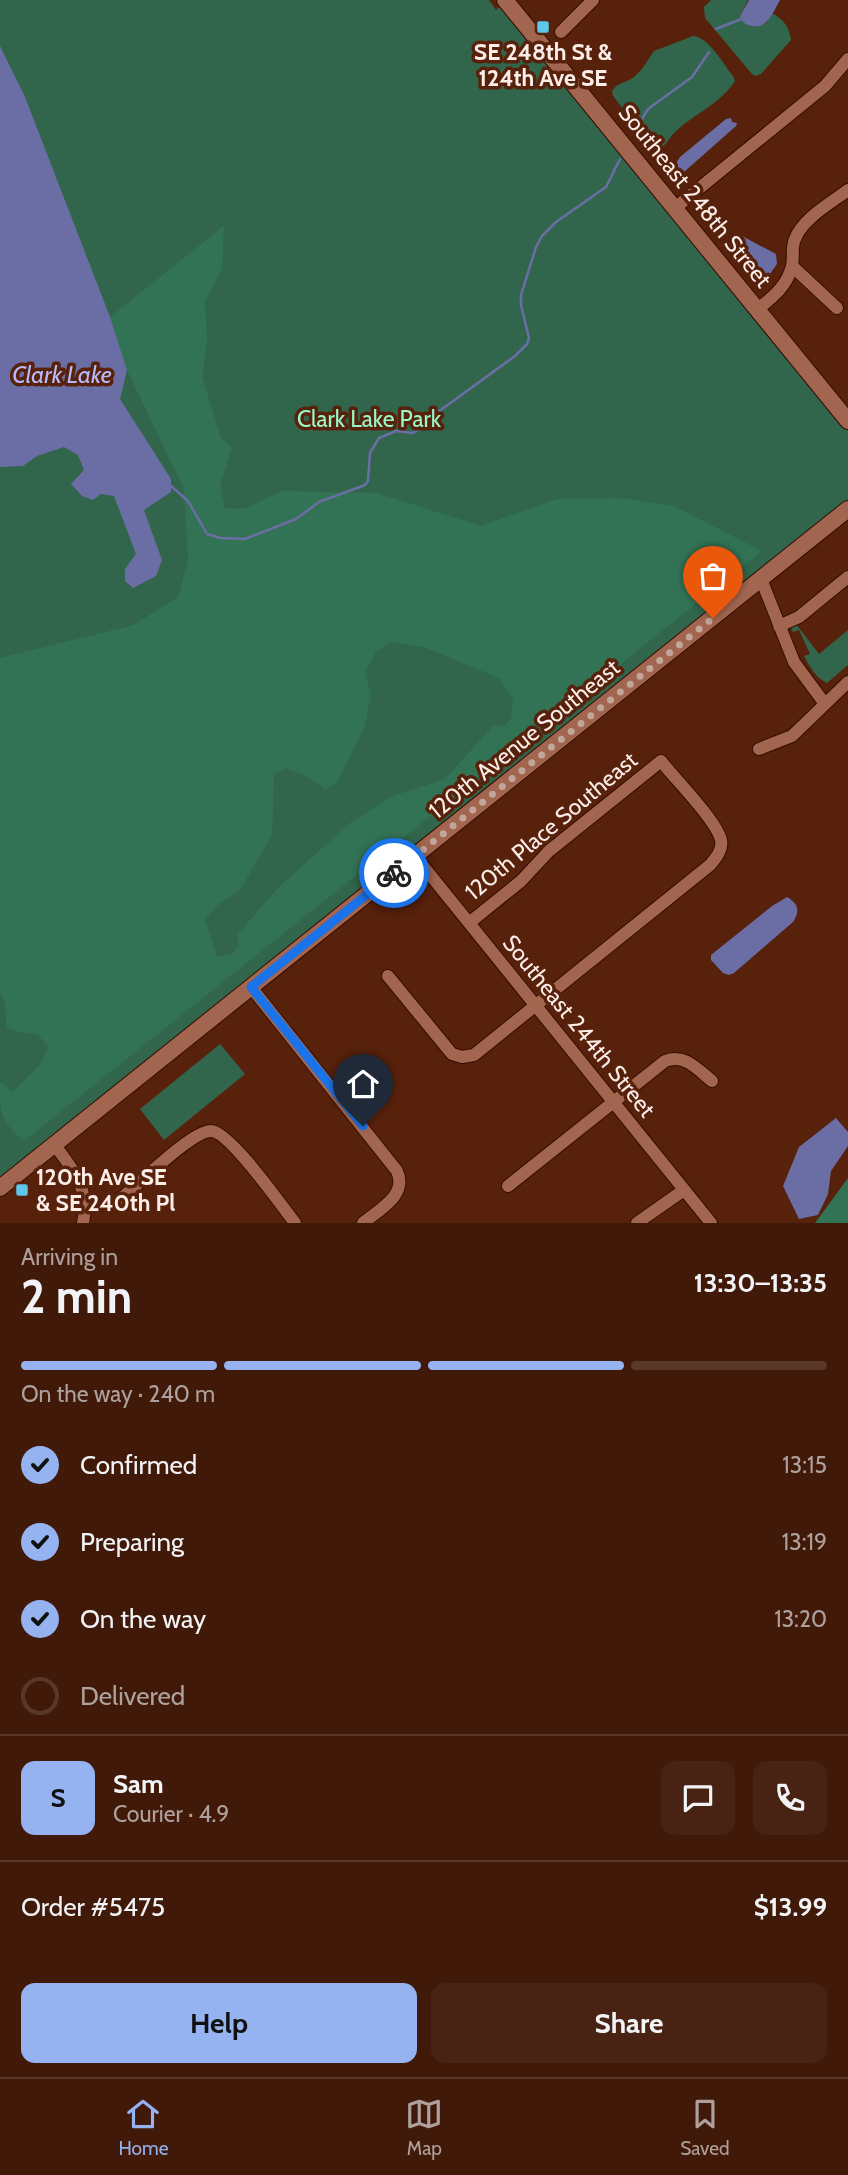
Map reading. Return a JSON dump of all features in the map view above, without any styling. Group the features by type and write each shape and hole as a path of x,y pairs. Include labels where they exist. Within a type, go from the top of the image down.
{"street":[{"name":"Southeast 248th Street","path":"506,0 848,421"},
{"path":"561,32 593,0"},
{"path":"675,208 825,86 848,59"},
{"path":"758,309 779,293 792,266 795,237 807,222 848,190"},
{"path":"792,266 838,308"},
{"name":"120th Avenue Southeast","path":"0,1188 848,509"},
{"path":"779,626 799,617 848,577"},
{"path":"761,579 798,669 825,704"},
{"path":"759,750 792,736 848,682"},
{"name":"120th Place Southeast","path":"469,923 521,881 549,851 661,761 712,823 721,841 719,854 710,865 536,1006"},
{"name":"Southeast 244th Street","path":"415,856 711,1223"},
{"path":"388,975 452,1054 461,1057 474,1055 536,1006"},
{"path":"251,987 397,1171 399,1190 393,1199 363,1223"},
{"path":"508,1185 659,1064 678,1058 688,1062 712,1081"},
{"path":"86,1208 111,1203 124,1196 195,1136 212,1131 221,1134 239,1151 295,1223"},
{"path":"54,1144 75,1173 85,1195 83,1223"},
{"path":"637,1223 684,1191"}],"green space":[{"name":"Clark Lake Park","path":"0,0 489,0 496,10 506,1 848,421 848,509 0,1188"},
{"path":"711,0 748,0 740,16 766,23 772,13 785,24 791,40 761,74 755,76 705,18 704,7"},
{"path":"693,36 710,46 735,81 722,96 675,132 660,149 654,148 613,96 612,91 616,86 633,78 654,51"},
{"path":"224,226 222,269 205,301 207,339 202,377 221,438 232,447 220,486 225,508 244,509 281,491 377,493 481,526 557,499 620,498 673,506 762,551 24,1141 3,1116 0,1082 13,1092 39,1066 49,1047 37,1034 7,1028 5,1005 0,990 0,658 134,625 179,596 188,559 184,489 127,370 110,317","holes":["391,642 424,647 499,678 513,698 511,719 504,726 494,725 445,779 393,796 350,823 279,887 237,935 239,946 232,954 217,957 205,919 218,905 240,890 272,835 274,775 285,768 307,776 325,789 337,783 365,726 371,694 365,672 376,652"]},
{"path":"796,624 819,654 848,630 848,665 827,683 816,675 804,656 810,654 799,630 793,632 790,626"},
{"path":"220,1044 245,1074 164,1140 140,1109"},
{"path":"848,1178 848,1223 815,1223"}],"water":[{"path":"749,0 780,0 770,18 762,25 750,26 743,22 740,16"},
{"name":"Clark Lake","path":"0,46 25,97 110,317 127,370 120,399 171,479 171,492 144,510 162,560 156,576 133,588 125,581 125,569 136,554 114,496 101,494 93,500 82,496 71,484 84,470 78,455 64,447 37,456 23,466 0,467"},
{"path":"731,118 732,122 737,123 736,126 684,172 677,172 673,168 680,157 726,119"},
{"path":"742,236 776,254 777,264 767,278 760,278 741,259 744,253 742,250 737,252 732,245"},
{"path":"787,897 797,908 793,922 734,973 723,973 711,960 711,955"},
{"path":"836,1118 848,1132 848,1146 831,1171 828,1194 818,1215 799,1219 783,1186 799,1147"}],"waterway":[{"path":"716,29 744,18"},
{"path":"638,125 648,109 692,77 709,52"},
{"path":"171,486 188,501 207,534 220,538 245,539 296,519 319,502 365,485 368,481 370,453 379,438 396,431 413,433 527,344 529,338 521,295 536,247 542,236 556,222 606,187 620,159"}],"way so far":[{"path":"394,873 713,618"}],"place":[{"name":"SE 248th St & 124th Ave SE","path":"543,27"},
{"name":"120th Ave SE & SE 240th Pl","path":"22,1190"}],"route":[{"path":"363,1126 251,987 394,873"}]}
